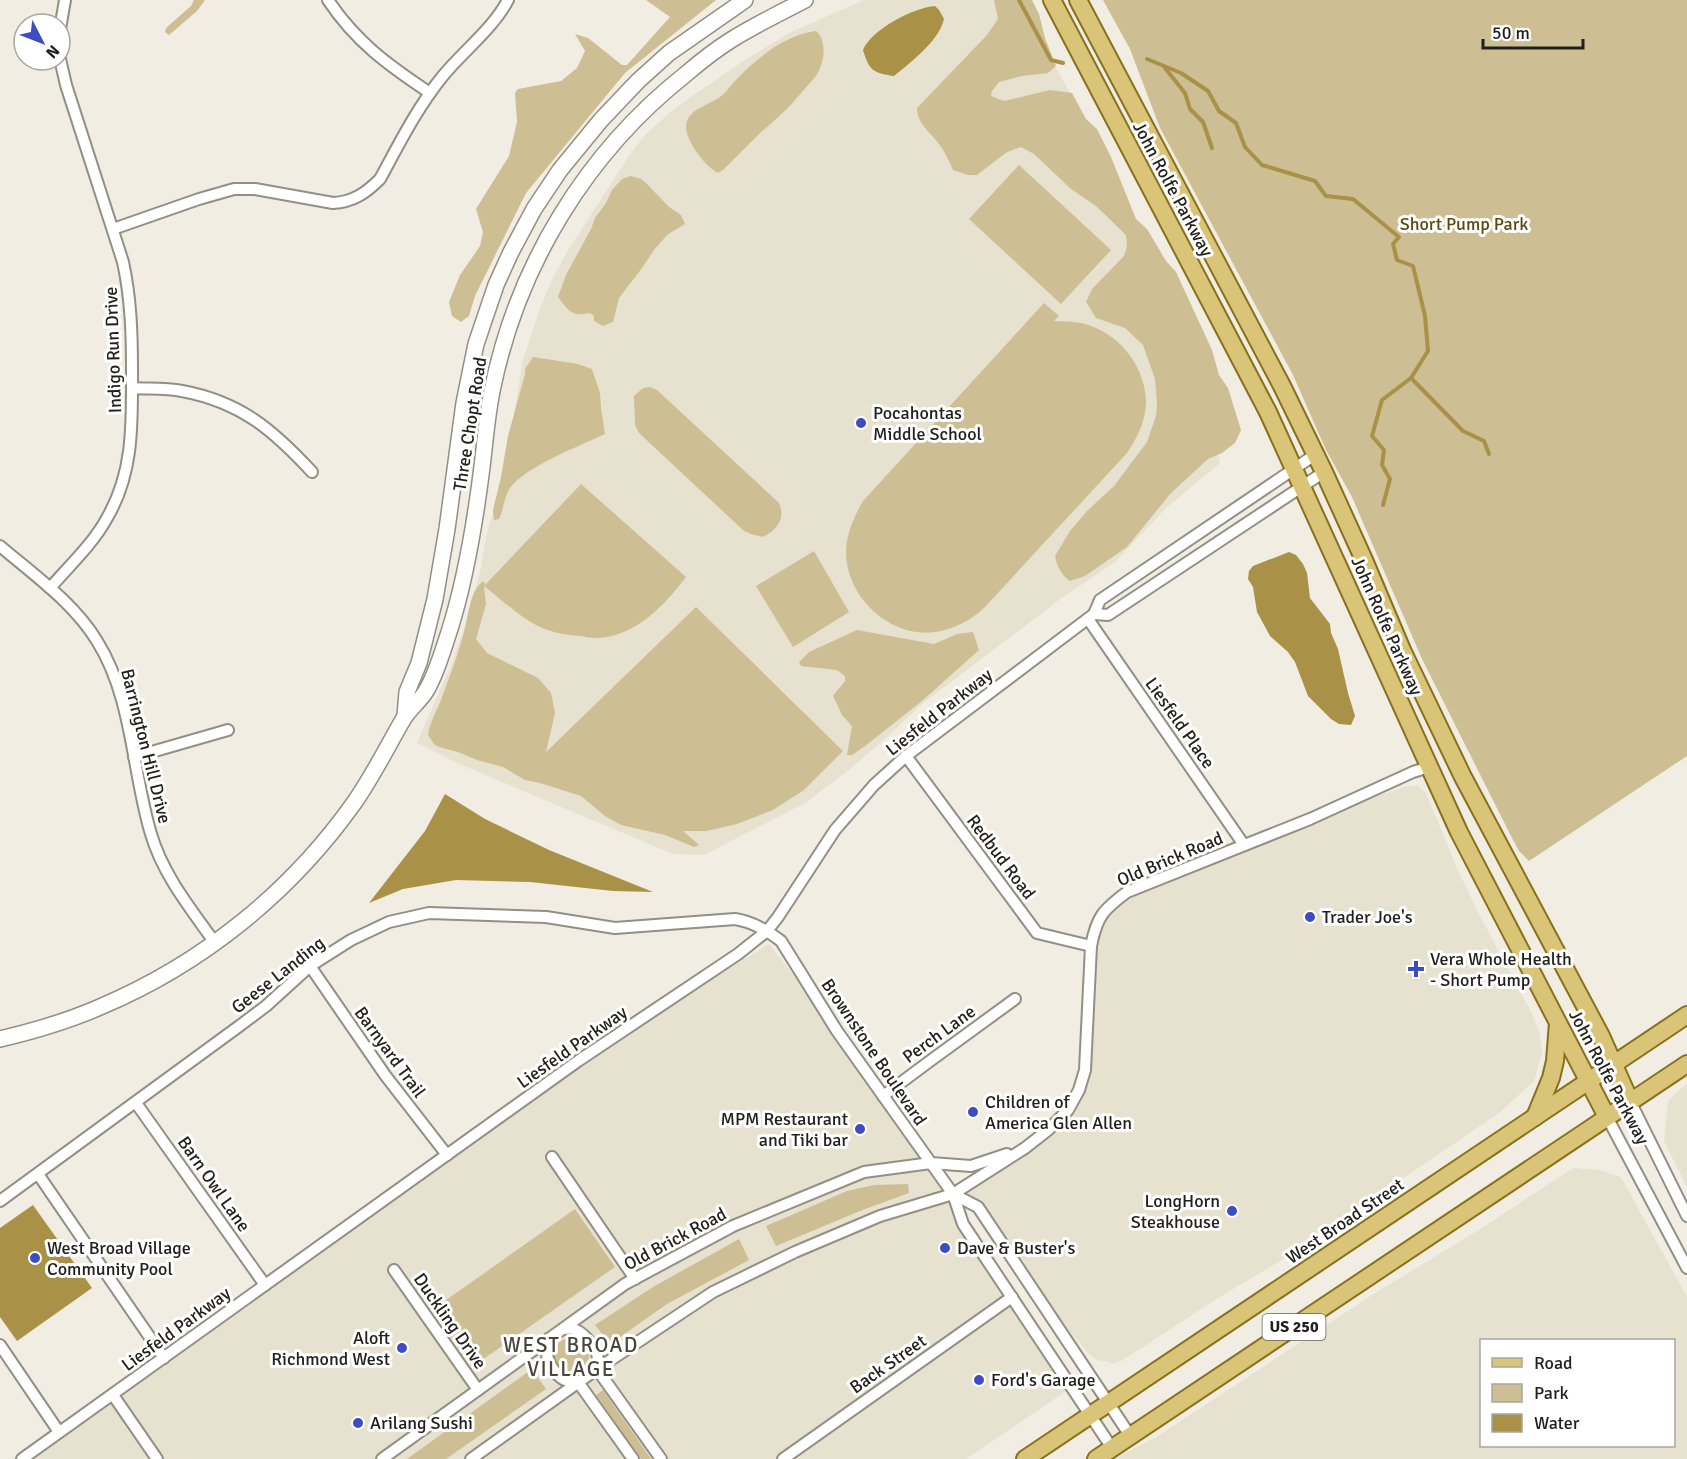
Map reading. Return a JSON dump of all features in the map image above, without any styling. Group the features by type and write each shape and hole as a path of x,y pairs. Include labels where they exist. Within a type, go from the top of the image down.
{"main road":[{"name":"Three Chopt Road","path":"405,716 407,692 418,663 435,599 464,403 476,344 496,285 511,252 534,209 560,170 601,120 638,81 669,53 745,0"},
{"name":"Three Chopt Road","path":"0,1039 32,1031 96,1009 147,986 215,944 255,913 292,878 321,846 356,801 405,716 426,691 438,665 455,614 467,565 486,429 499,358 514,311 546,241 566,207 604,153 663,92 730,40 805,0"},
{"name":"John Rolfe Parkway","path":"1052,0 1268,412 1459,831 1607,1117"},
{"name":"John Rolfe Parkway","path":"1078,0 1282,386 1316,454 1365,560 1402,650 1463,777 1591,1016 1630,1101"},
{"name":"West Broad Street","path":"1024,1459 1687,1015"},
{"path":"1534,1117 1551,1078 1555,1061 1558,1023"},
{"name":"US 250","path":"1096,1459 1687,1064"}],"street":[{"path":"328,0 354,34 379,57 430,93"},
{"path":"113,229 234,189 255,189 333,203 358,197 380,179 413,117 430,93 503,9 508,0"},
{"name":"Indigo Run Drive","path":"50,588 106,520 123,485 130,453 132,388 132,318 129,286 63,72"},
{"path":"132,388 181,391 210,398 239,410 269,429 312,472"},
{"name":"Liesfeld Parkway","path":"22,1459 578,1061 738,954 767,931 835,830 874,785 906,756 1091,617 1100,600 1316,454"},
{"name":"Liesfeld Parkway","path":"1091,617 1108,615 1324,472"},
{"name":"Barrington Hill Drive","path":"0,546 50,588 82,620 98,642 117,683 151,834 168,875 215,944"},
{"name":"Liesfeld Place","path":"1091,617 1244,845"},
{"path":"134,757 228,730"},
{"name":"Redbud Road","path":"906,756 1037,933 1091,946"},
{"name":"Old Brick Road","path":"471,1459 578,1382 713,1292 795,1252 880,1216 953,1194 1025,1148 1048,1130 1068,1110 1079,1090 1085,1070 1091,946 1095,927 1108,906 1127,892 1310,819 1429,766"},
{"name":"Geese Landing","path":"0,1201 266,1006 309,966 351,940 389,922 429,913 546,917 615,928 735,919 749,922 767,931"},
{"name":"Brownstone Boulevard","path":"767,931 781,941 837,1031 953,1194 963,1224 1113,1448"},
{"name":"Barnyard Trail","path":"309,966 385,1075 447,1155"},
{"name":"Perch Lane","path":"883,1096 1015,999"},
{"name":"John Rolfe Parkway","path":"1630,1101 1687,1216"},
{"name":"Barn Owl Lane","path":"136,1103 265,1285"},
{"name":"John Rolfe Parkway","path":"1607,1117 1687,1268"},
{"name":"Old Brick Road","path":"382,1459 625,1284 733,1226 864,1172 931,1163 971,1166 1025,1148"},
{"path":"552,1158 635,1279"},
{"path":"38,1174 164,1358"},
{"name":"Brownstone Boulevard","path":"953,1194 978,1207 1131,1437"},
{"name":"Duckling Drive","path":"394,1270 478,1390"},
{"name":"Back Street","path":"783,1459 1012,1297"},
{"path":"563,1329 572,1328 589,1341 597,1353 597,1369 661,1459"},
{"path":"548,1339 546,1352 552,1367 559,1376 567,1381 578,1382 633,1459"},
{"path":"0,1345 59,1432"},
{"path":"113,1395 157,1459"}],"shaded area":[{"name":"Pocahontas Middle School","path":"864,0 1018,0 1092,132 1209,415 1220,463 1166,508 1115,562 1059,600 922,704 850,769 805,803 704,855 673,854 457,763 417,743 449,670 468,618 481,568 486,537 505,470 523,360 540,308 567,252 630,154 645,135 675,108 789,33"},
{"name":"WEST BROAD VILLAGE","path":"1418,785 1426,793 1456,866 1539,1031 1542,1052 1534,1081 1500,1112 1302,1248 1218,1298 1123,1360 1110,1364 1110,1362 1097,1360 1088,1353 1025,1277 978,1207 954,1194 963,1224 1072,1387 966,1459 22,1459 578,1061 769,944 837,1031 953,1194 1048,1130 1079,1090 1095,927 1127,892 1310,819 1404,787"},
{"path":"1687,1084 1687,1187 1664,1141 1668,1101"},
{"path":"1573,1168 1600,1170 1621,1177 1687,1297 1687,1459 1114,1459 1158,1436 1377,1292 1482,1228"}],"green space":[{"path":"194,0 205,0 197,11 169,35 165,32 166,28 191,6"},
{"path":"646,0 716,0 625,73 526,193 475,296 469,316 461,322 452,316 449,302 460,275 480,246 483,232 476,209 509,156 517,122 515,93 518,89 561,81 577,68 585,51 575,34 588,38 622,65 627,65 670,17"},
{"path":"994,0 1032,0 1056,66 1048,73 999,82 991,96 1004,101 1050,90 1072,93 1086,119 1097,129 1136,219 1147,229 1166,261 1176,272 1212,350 1219,375 1228,388 1241,430 1235,443 1222,453 1208,459 1171,493 1127,547 1085,576 1070,581 1060,570 1055,556 1070,531 1087,511 1114,486 1147,442 1156,416 1155,379 1143,345 1125,328 1096,318 1086,302 1092,289 1124,256 1127,246 1126,235 1096,206 1071,189 1034,154 1021,147 1007,152 977,175 968,175 953,170 942,148 920,119 917,108 987,35 998,19"},
{"name":"Short Pump Park","path":"1103,0 1687,0 1687,756 1529,861 1519,851 1512,838 1422,659 1352,497 1326,450 1293,375 1160,128 1130,49"},
{"path":"816,31 820,35 824,53 816,76 787,109 723,170 718,173 713,170 695,150 687,135 686,127 689,117 716,100 743,72 772,49 793,37"},
{"path":"1019,165 1111,250 1061,304 969,219"},
{"path":"631,176 645,182 669,207 681,215 685,224 667,235 654,250 619,298 613,322 603,326 594,321 594,316 590,313 571,312 558,297 566,275 595,218 612,190 622,179"},
{"path":"1044,303 1059,316 1054,321 1091,326 1113,338 1130,355 1145,389 1146,408 1140,429 1127,453 979,613 961,624 942,631 918,632 902,629 887,622 874,612 854,585 848,570 846,553 847,539 854,519 863,501"},
{"path":"533,357 578,364 592,369 600,393 605,434 554,457 528,472 510,488 499,519 494,520 493,510 508,436 525,369"},
{"path":"650,387 657,390 779,503 781,519 772,531 763,537 744,531 639,433 635,425 634,396 643,388"},
{"path":"581,484 686,577 659,608 637,625 625,632 598,638 563,634 541,627 522,617 484,586 486,604 476,639 487,653 538,678 551,693 555,713 546,752 696,607 843,751 804,790 773,810 737,824 707,831 683,831 699,845 694,847 665,835 621,825 605,816 581,796 525,780 503,767 439,747 428,735 456,658 470,604 479,585 484,581 485,585"},
{"path":"814,551 849,612 793,647 756,586"},
{"path":"857,630 934,644 957,634 973,632 979,650 922,701 865,746 852,755 847,755 852,726 842,715 833,696 845,681 845,676 837,670 801,666 799,662 809,652"},
{"path":"908,1184 909,1193 776,1246 766,1226 847,1191 874,1185"},
{"path":"575,1209 615,1267 472,1367 432,1310"},
{"path":"739,1239 749,1260 667,1304 610,1344 595,1325 653,1287"},
{"path":"571,1338 584,1343 589,1356 584,1369 571,1374 558,1369 553,1356 558,1343"},
{"path":"532,1369 546,1389 446,1459 407,1459"},
{"path":"603,1390 651,1459 641,1459 596,1395"}],"water":[{"path":"935,6 944,19 924,51 894,76 877,72 870,66 863,50 875,35 905,15"},
{"path":"1289,552 1296,555 1303,564 1307,573 1310,598 1330,624 1355,716 1351,725 1339,724 1331,719 1308,696 1295,662 1288,652 1270,636 1257,612 1253,587 1248,579 1249,571 1253,566"},
{"path":"445,794 485,819 549,850 653,892 613,891 530,882 456,880 403,889 369,903 425,831"},
{"name":"West Broad Village Community Pool","path":"33,1205 92,1288 17,1341 0,1317 0,1228"}],"waterway":[{"path":"1019,0 1051,60 1063,63"},
{"path":"1147,59 1181,73 1208,91 1219,111 1236,123 1245,147 1262,165 1315,181 1326,196 1353,199 1399,237 1393,244 1397,260 1413,266 1425,316 1428,351 1411,378 1382,400 1372,436 1384,450 1382,465 1390,479 1383,505"},
{"path":"1165,68 1185,93 1190,109 1203,122 1212,148"},
{"path":"1411,378 1463,431 1484,441 1489,454"}],"place":[{"name":"Pocahontas Middle School","path":"861,423"},
{"name":"Trader Joe's","path":"1310,917"},
{"name":"Vera Whole Health - Short Pump","path":"1416,969"},
{"name":"Children of America Glen Allen","path":"973,1112"},
{"name":"MPM Restaurant and Tiki bar","path":"860,1129"},
{"name":"LongHorn Steakhouse","path":"1232,1211"},
{"name":"Dave & Buster's","path":"945,1248"},
{"name":"West Broad Village Community Pool","path":"35,1258"},
{"name":"Aloft Richmond West","path":"402,1348"},
{"name":"Ford's Garage","path":"979,1380"},
{"name":"Arilang Sushi","path":"358,1423"}],"district":[{"name":"WEST BROAD VILLAGE","path":"571,1357"}]}
